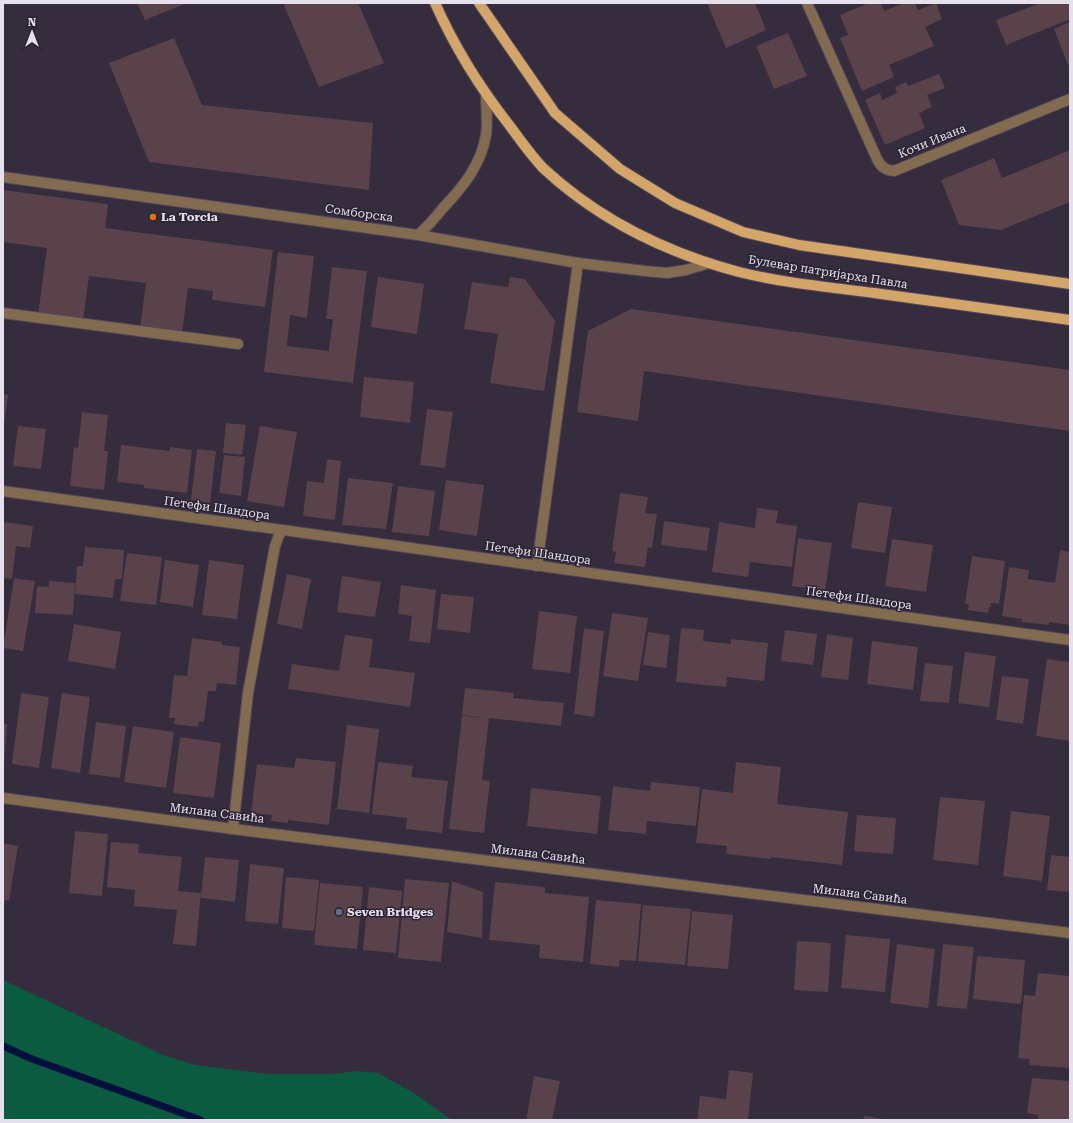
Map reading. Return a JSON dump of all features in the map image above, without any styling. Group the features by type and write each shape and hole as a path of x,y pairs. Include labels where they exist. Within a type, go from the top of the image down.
{"main road":[{"name":"Булевар патријарха Павла","path":"436,3 462,57 486,95 524,145 543,167 576,195 614,221 646,238 678,252 709,263 740,272 790,282 1070,320"},
{"name":"Булевар патријарха Павла","path":"479,3 555,113 620,169 675,203 743,232 798,245 1070,284"}],"street":[{"name":"Кочи Ивана","path":"807,3 876,160 887,170 894,171 900,169 1070,99"},
{"path":"418,235 430,224 463,186 475,167 486,135 486,95"},
{"name":"Сомборска","path":"3,177 418,235 578,263 645,271 667,272 686,270 709,263"},
{"path":"537,566 578,263"},
{"path":"3,313 238,344"},
{"name":"Петефи Шандора","path":"3,491 1070,640"},
{"path":"232,829 248,693 275,546 281,530"},
{"name":"Милана Савића","path":"3,798 232,829 1070,933"}],"green space":[{"path":"3,980 163,1055 195,1065 268,1074 332,1074 358,1071 378,1073 414,1093 452,1120 3,1120"}],"building":[{"path":"137,3 187,3 145,20"},
{"path":"283,3 358,3 384,63 319,87"},
{"path":"707,3 755,3 766,30 726,48"},
{"path":"869,3 881,3 884,11 904,3 915,3 918,10 936,3 942,19 925,27 934,46 889,65 894,77 862,91 840,38 848,35 840,15"},
{"path":"1040,3 1070,3 1070,19 1006,45 996,20"},
{"path":"1070,22 1070,64 1068,65 1054,29"},
{"path":"788,33 807,76 774,89 756,46"},
{"path":"174,38 202,105 373,123 369,190 149,162 109,63"},
{"path":"939,74 945,88 927,95 932,107 919,113 925,128 885,145 865,100 880,93 882,100 897,93 895,87 906,82 908,86"},
{"path":"1070,150 1070,202 1001,230 959,225 941,180 994,158 1002,178"},
{"path":"3,190 108,204 105,228 273,250 265,307 212,300 213,291 188,288 182,333 140,328 146,283 89,276 83,320 38,315 47,248 3,242"},
{"path":"278,252 314,256 307,318 290,315 287,346 329,351 333,319 326,319 332,267 367,271 353,383 264,372"},
{"path":"378,277 424,284 417,334 371,327"},
{"path":"510,277 525,279 555,321 544,391 490,383 498,334 464,329 472,282 508,287"},
{"path":"631,309 1070,370 1070,431 644,371 638,421 577,412 588,331"},
{"path":"364,377 414,382 410,423 360,417"},
{"path":"3,394 8,395 4,424 3,424"},
{"path":"427,409 453,412 445,468 420,465"},
{"path":"82,412 108,415 104,451 108,451 104,490 70,486 74,447 78,448"},
{"path":"226,423 246,425 242,455 223,453"},
{"path":"18,426 46,429 41,469 13,466"},
{"path":"260,426 297,432 284,507 247,501"},
{"path":"121,445 170,451 170,447 192,450 187,493 144,488 144,485 117,482"},
{"path":"197,449 216,451 210,503 191,500"},
{"path":"224,455 245,457 241,496 219,493"},
{"path":"327,459 341,461 335,520 303,516 307,481 324,483"},
{"path":"348,478 393,483 386,529 342,525"},
{"path":"446,480 484,485 477,536 439,530"},
{"path":"398,486 435,491 429,536 392,532"},
{"path":"620,493 648,497 645,513 657,514 652,548 648,547 645,567 614,563 616,552 612,551"},
{"path":"858,502 892,507 885,553 851,548"},
{"path":"757,508 778,511 776,523 797,526 792,567 750,562 748,577 712,572 719,522 755,528"},
{"path":"664,521 710,528 707,551 661,545"},
{"path":"3,522 33,526 30,548 16,546 12,579 3,578"},
{"path":"798,538 832,543 825,591 792,586"},
{"path":"892,539 933,545 926,592 885,586"},
{"path":"85,547 124,550 122,579 115,579 113,598 75,594 77,566 83,566"},
{"path":"1060,550 1070,552 1070,625 1049,622 1049,625 1022,622 1022,619 1002,616 1009,567 1029,570 1028,579 1055,583"},
{"path":"127,553 162,557 156,605 120,601"},
{"path":"972,556 1005,561 999,604 991,603 988,613 968,610 969,604 965,604"},
{"path":"165,560 199,565 193,607 160,602"},
{"path":"209,560 244,565 237,619 202,615"},
{"path":"287,574 311,579 302,629 277,624"},
{"path":"342,576 381,582 375,617 337,612"},
{"path":"14,578 35,581 23,651 3,648"},
{"path":"49,581 75,583 73,615 35,613 37,586 49,587"},
{"path":"401,585 436,590 430,643 409,641 412,616 398,614"},
{"path":"441,594 474,597 470,633 437,629"},
{"path":"539,611 577,616 570,673 532,669"},
{"path":"612,613 648,618 638,681 603,676"},
{"path":"74,624 121,632 115,669 68,661"},
{"path":"584,628 604,631 594,717 574,714"},
{"path":"681,628 704,630 703,641 731,644 731,639 768,643 764,681 727,677 726,687 676,682"},
{"path":"785,630 817,634 813,665 781,661"},
{"path":"648,632 670,635 666,668 643,665"},
{"path":"827,634 853,638 848,680 821,677"},
{"path":"345,635 373,639 369,667 415,673 410,707 288,689 292,664 339,671"},
{"path":"192,638 222,642 222,645 240,647 236,685 217,683 216,691 208,691 204,722 199,721 198,727 174,724 175,718 169,718 174,675 187,676"},
{"path":"872,641 918,647 913,690 867,684"},
{"path":"965,652 996,656 989,707 958,703"},
{"path":"1047,659 1070,662 1070,741 1036,736"},
{"path":"925,663 953,666 949,703 920,701"},
{"path":"1002,676 1029,679 1023,724 996,720"},
{"path":"465,688 514,693 513,698 564,703 561,726 489,718 482,780 490,781 484,833 449,829 462,716 487,718 462,715"},
{"path":"21,693 49,697 39,768 12,764"},
{"path":"62,693 90,697 80,773 51,768"},
{"path":"96,722 126,726 120,778 89,774"},
{"path":"3,724 7,724 4,766 3,766"},
{"path":"347,725 379,729 369,813 337,809"},
{"path":"133,726 174,732 166,788 124,782"},
{"path":"180,737 221,743 214,798 173,793"},
{"path":"296,758 336,762 329,825 288,820 288,823 271,821 272,815 251,813 257,764 294,768"},
{"path":"378,762 413,766 411,777 448,781 442,833 406,829 407,818 372,814"},
{"path":"736,762 781,767 777,804 848,812 842,865 771,857 771,859 726,854 727,846 696,843 702,789 733,793"},
{"path":"651,782 700,787 696,826 647,821 646,834 608,830 613,786 650,791"},
{"path":"531,788 601,796 597,834 527,826"},
{"path":"940,797 985,801 978,865 933,860"},
{"path":"1011,811 1050,816 1042,881 1003,876"},
{"path":"857,815 896,818 893,854 854,851"},
{"path":"75,831 108,834 102,896 69,893"},
{"path":"111,842 139,844 138,853 182,857 178,891 201,893 196,946 173,944 177,910 134,906 135,890 107,887"},
{"path":"3,843 18,846 9,901 5,900 4,906"},
{"path":"1051,855 1070,857 1070,892 1047,890"},
{"path":"205,857 239,860 235,902 201,898"},
{"path":"250,864 284,868 278,924 245,921"},
{"path":"286,877 319,880 314,931 282,928"},
{"path":"405,879 449,883 441,962 398,958"},
{"path":"452,881 483,892 482,938 447,932"},
{"path":"495,882 545,887 545,893 589,897 583,962 539,958 540,945 489,940"},
{"path":"320,883 363,887 357,949 314,945"},
{"path":"369,887 402,891 396,953 363,950"},
{"path":"596,900 641,904 636,961 620,960 619,967 590,964"},
{"path":"643,905 691,909 685,965 638,961"},
{"path":"692,911 733,915 728,969 687,966"},
{"path":"846,935 890,939 885,992 841,988"},
{"path":"797,941 831,943 828,992 794,990"},
{"path":"897,944 935,949 928,1008 890,1003"},
{"path":"943,944 974,947 967,1009 937,1006"},
{"path":"977,956 1025,960 1021,1004 973,999"},
{"path":"1038,973 1070,976 1070,1068 1029,1065 1030,1059 1018,1058 1024,995 1035,996"},
{"path":"729,1070 753,1073 748,1120 697,1120 700,1096 726,1099"},
{"path":"534,1076 560,1081 552,1120 526,1120"},
{"path":"1032,1078 1070,1081 1070,1120 1038,1120 1038,1115 1027,1113"},
{"path":"864,1116 884,1119 884,1120 863,1120"}],"waterway":[{"path":"3,1046 32,1059 201,1120"}],"place":[{"name":"La Torcia","path":"153,217"},
{"name":"Seven Bridges","path":"339,912"}]}
